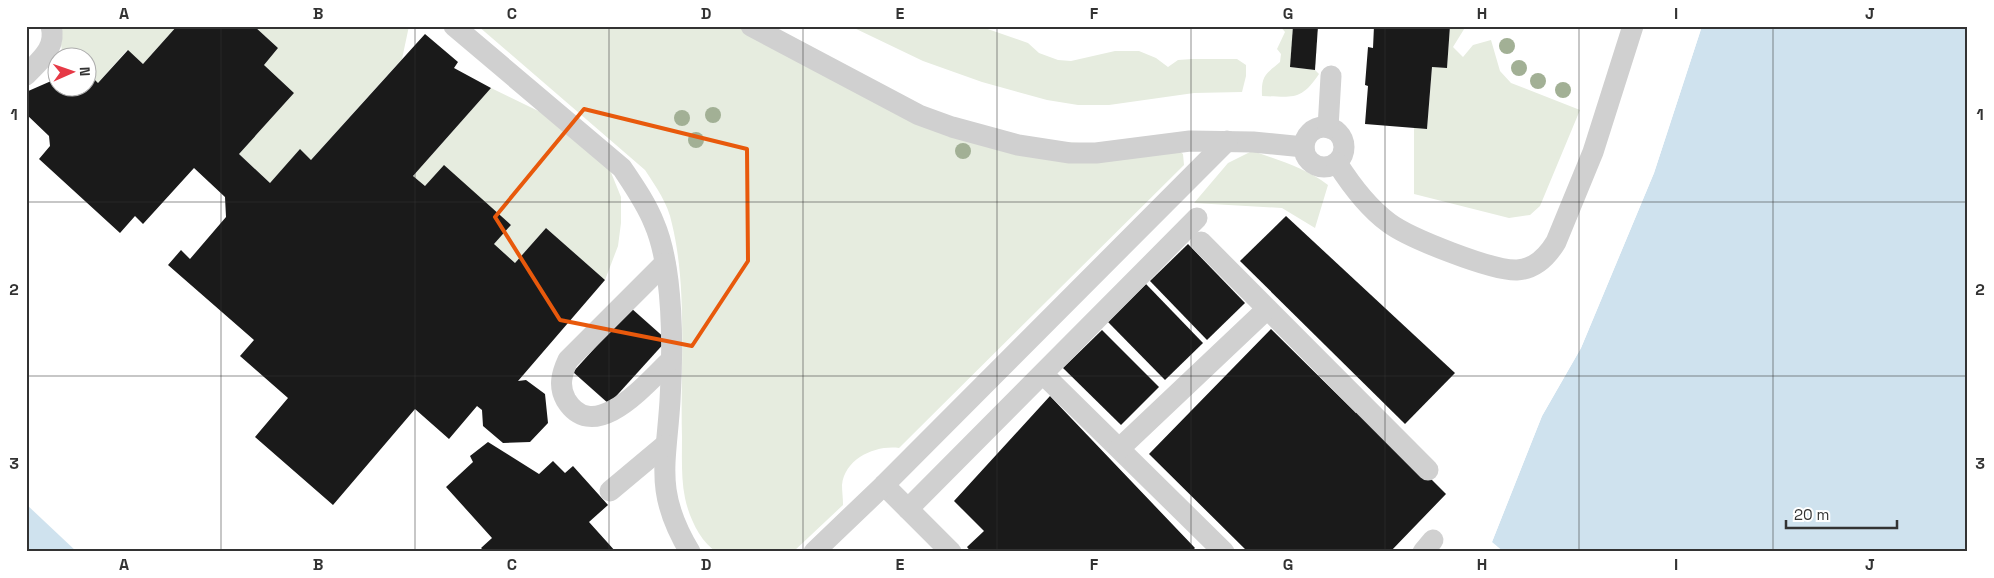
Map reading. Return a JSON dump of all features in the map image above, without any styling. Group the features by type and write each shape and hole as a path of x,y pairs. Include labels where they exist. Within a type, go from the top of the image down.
{"lane":[{"path":"26,75 50,48 52,42 51,26"},
{"path":"454,26 622,168 640,195 655,225 665,263 669,291 671,360 670,402 665,445 665,487 669,508 678,532 690,552"},
{"path":"751,26 919,115 984,137 1044,150 1070,153 1096,153 1190,142 1228,141 1304,147"},
{"path":"1336,163 1351,185 1368,204 1388,223 1410,237 1497,268 1518,270 1530,267 1549,253 1556,242 1593,152 1633,26"},
{"path":"1328,128 1331,76"},
{"path":"1328,128 1335,130 1342,141 1342,154 1336,163 1322,167 1311,163 1304,147 1307,136 1311,132 1316,129 1328,128"},
{"path":"814,552 884,485 1228,141"},
{"path":"908,509 1197,218"},
{"path":"1201,242 1428,470"},
{"path":"665,263 568,360 562,372 561,386 566,400 576,411 589,416 602,416 616,411 671,360"},
{"path":"1120,448 1267,309"},
{"path":"1043,374 1120,448 1214,549"},
{"path":"610,491 665,445"},
{"path":"884,485 951,552"}],"highlighted area":[{"path":"584,109 747,149 748,261 692,346 560,320 495,217"}],"shaded area":[{"path":"58,26 177,26 143,64 127,50 98,83 98,48 62,48"},
{"path":"254,26 372,26 386,29 409,26 402,59 311,160 300,150 270,183 239,154 294,93 264,65 278,48"},
{"path":"478,26 743,26 983,137 1176,149 1183,154 1184,165 899,448 872,451 855,461 844,476 842,485 843,505 793,552 717,552 700,536 689,513 684,491 682,468 682,302 677,249 665,202 645,170"},
{"path":"850,26 979,26 1028,43 1039,53 1058,60 1071,61 1115,51 1139,51 1156,58 1168,67 1178,60 1237,59 1246,65 1246,76 1242,92 1194,93 1109,105 1078,105 1047,100 982,82 923,61"},
{"path":"1280,26 1293,26 1291,67 1315,70 1319,74 1313,83 1301,93 1289,97 1262,96 1262,84 1265,76 1280,62 1281,54 1277,49 1285,32"},
{"path":"1450,26 1466,26 1453,47 1463,57 1473,45 1491,40 1500,71 1511,83 1580,110 1540,206 1530,215 1509,218 1414,194 1414,128 1427,129 1432,67 1447,68"},
{"path":"491,88 565,124 610,170 621,197 621,223 618,246 605,280 546,228 515,263 494,244 511,225 444,166 425,186 413,176"},
{"path":"1252,151 1301,169 1328,185 1315,228 1282,208 1194,203 1228,163"}],"water":[{"path":"1702,26 1968,26 1968,552 1504,552 1492,542 1542,416 1581,348 1654,173"},
{"path":"26,504 77,552 26,552"}],"pier":[{"path":"1700,26 1702,26 1654,173 1581,348 1542,416 1492,542 1491,539 1540,415 1579,347 1652,172"}],"building":[{"path":"177,26 254,26 278,48 264,65 294,93 239,154 270,183 300,149 311,160 425,34 458,62 454,68 491,88 413,176 425,186 444,165 511,225 494,244 515,263 546,228 605,280 518,381 526,380 545,394 548,423 530,442 503,443 483,426 482,410 477,406 449,439 415,409 333,505 255,437 288,398 240,356 254,340 168,265 181,250 190,259 226,217 225,197 194,168 143,224 135,216 120,233 39,159 50,146 49,136 26,114 26,92 48,82 48,98 98,98 98,83 128,50 143,64"},
{"path":"1293,26 1318,26 1315,70 1290,67"},
{"path":"1374,26 1450,26 1447,68 1432,67 1427,129 1365,124 1368,86 1365,85 1368,47 1373,48"},
{"path":"1286,216 1455,373 1405,424 1240,261"},
{"path":"1188,244 1245,303 1207,340 1150,281"},
{"path":"1146,284 1203,343 1165,380 1108,322"},
{"path":"631,308 667,340 609,404 573,372"},
{"path":"1271,329 1356,413 1361,409 1446,494 1390,552 1248,552 1149,454"},
{"path":"1102,330 1159,387 1121,425 1063,368"},
{"path":"1050,396 1195,548 1191,552 971,552 967,547 984,531 954,501"},
{"path":"488,442 539,474 553,461 565,473 573,466 608,505 589,522 616,552 485,552 481,548 492,538 446,487 473,462 470,456"}]}
